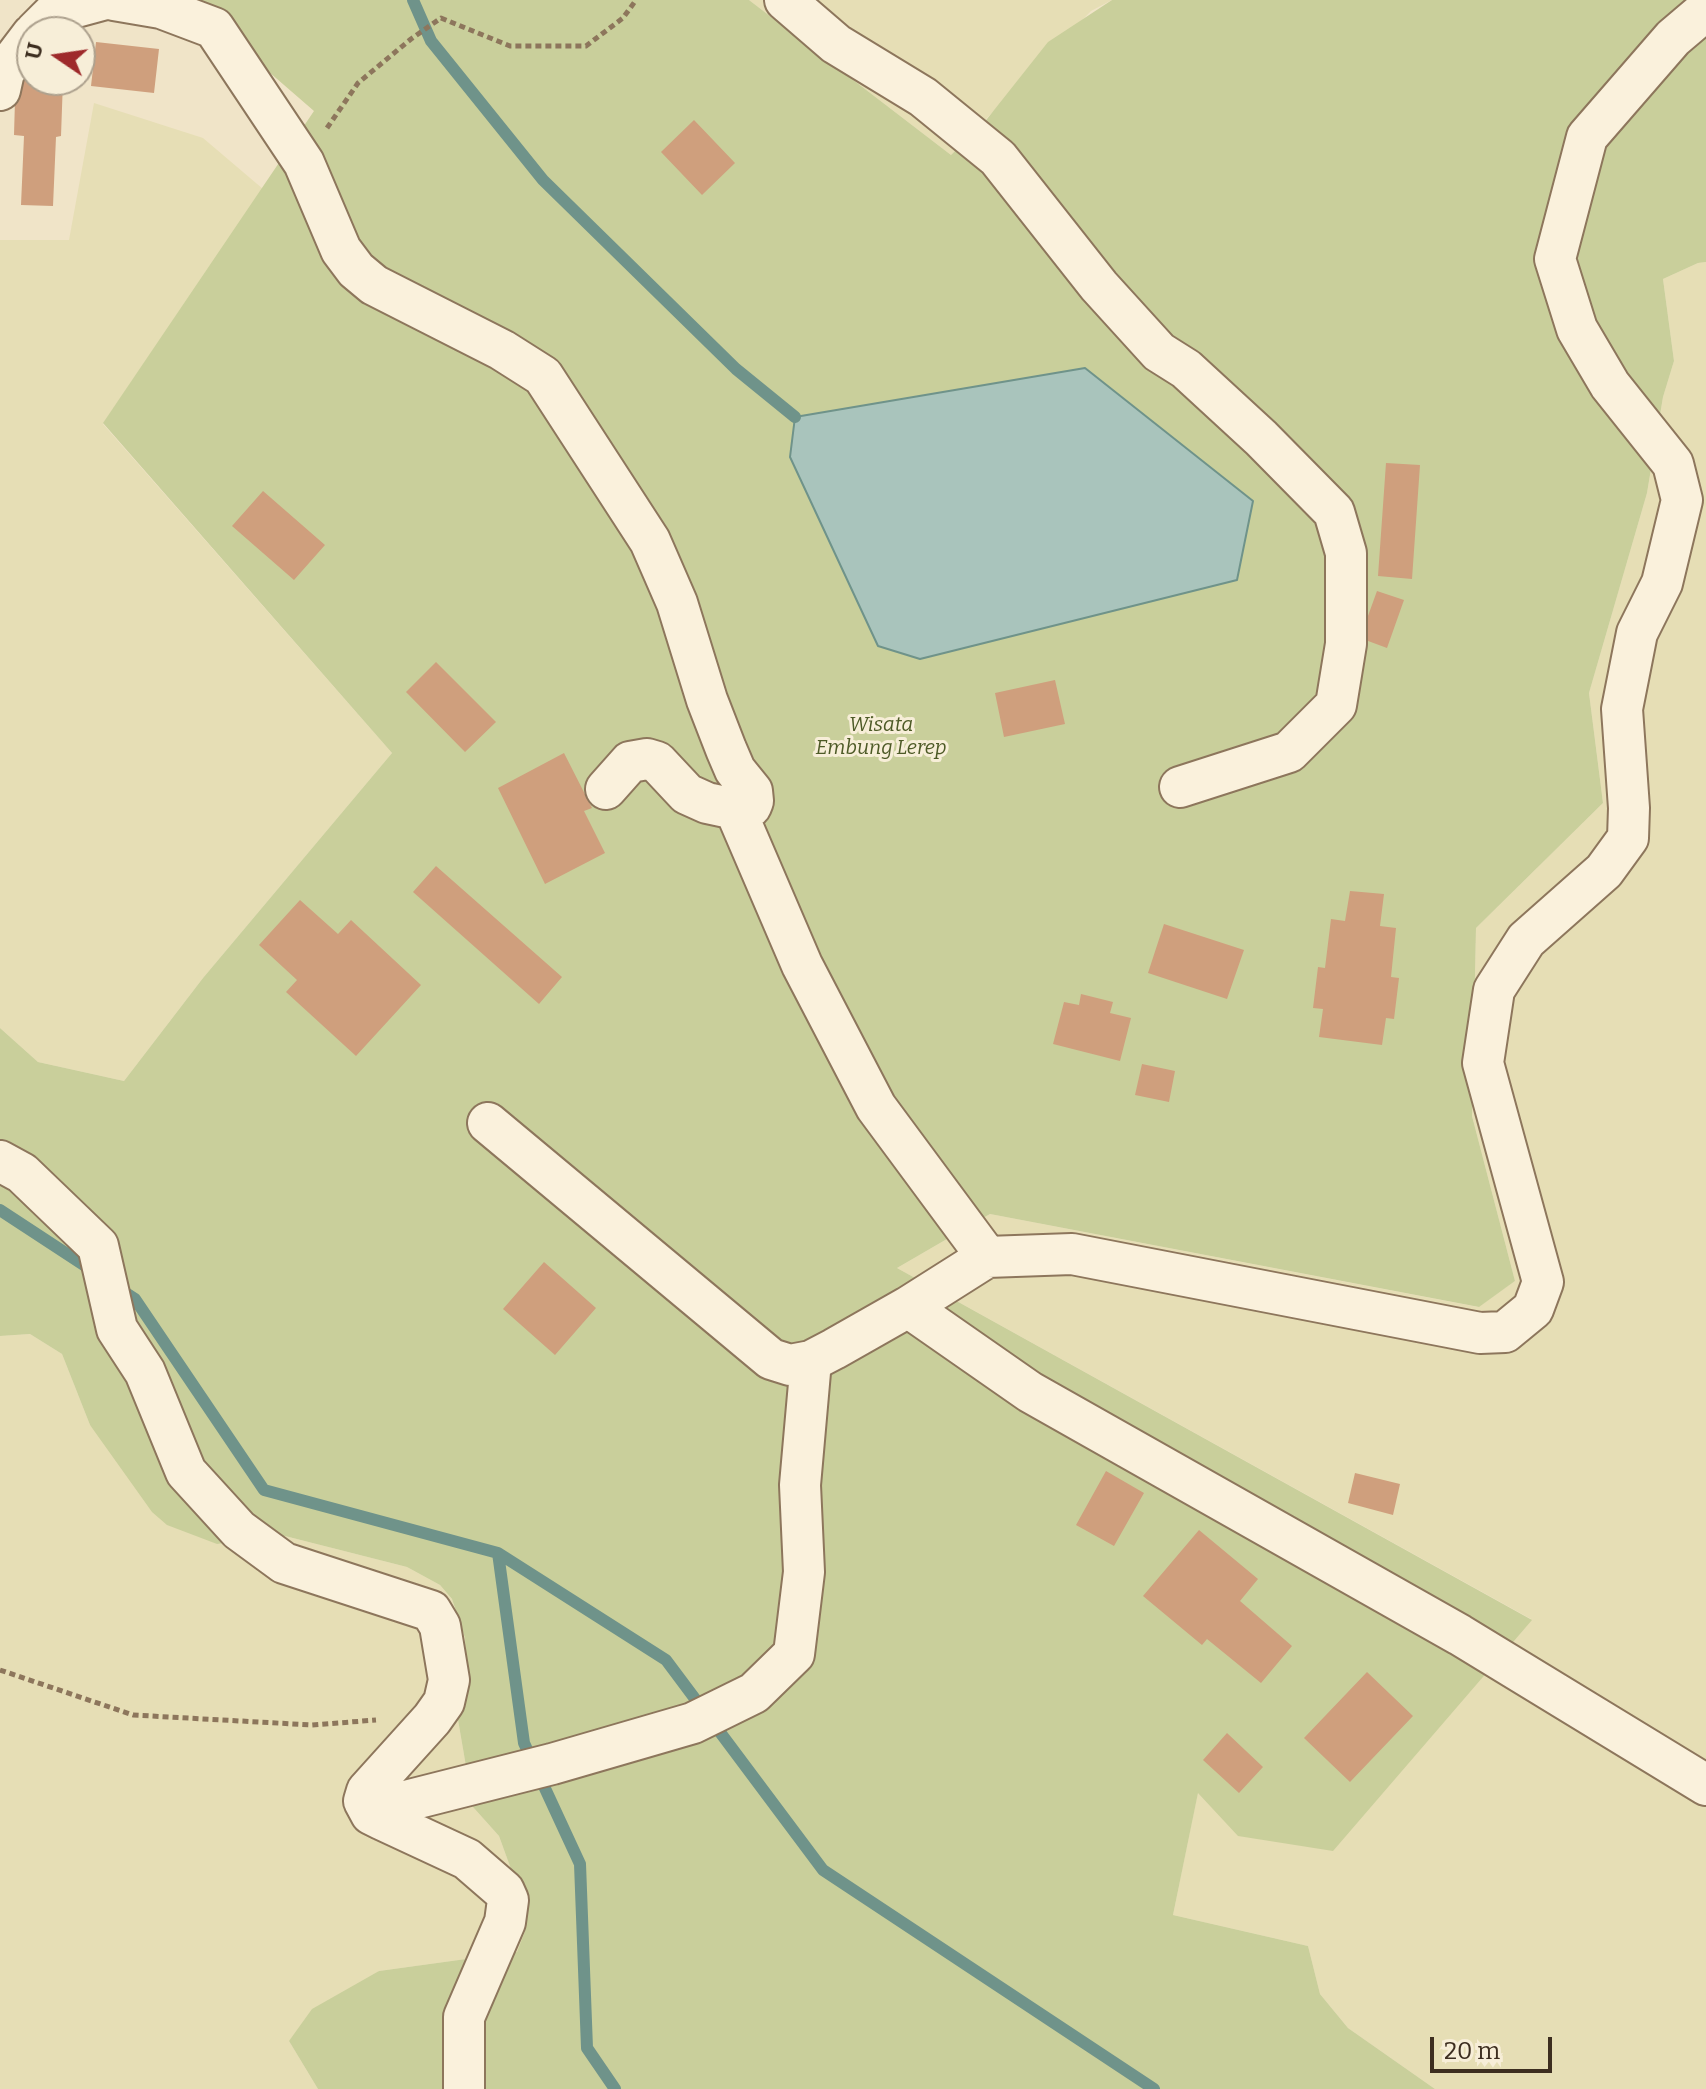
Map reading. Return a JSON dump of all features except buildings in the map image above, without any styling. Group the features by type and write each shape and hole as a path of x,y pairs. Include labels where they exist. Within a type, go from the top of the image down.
{"street":[{"path":"51,16 102,0"},
{"path":"114,0 161,8 214,28 304,163 335,237 356,270 374,285 490,343 543,376 650,541 672,590 721,737 735,770 752,791 753,801 751,806 735,809 719,807 687,794 657,762 647,759 630,762 606,789"},
{"path":"785,0 836,44 923,97 998,158 1099,286 1159,352 1186,369 1261,438 1334,512 1346,553 1346,644 1336,705 1289,752 1180,787"},
{"path":"488,1123 771,1359 790,1365 811,1361 908,1307 987,1257 1072,1254 1480,1333 1505,1332 1533,1309 1543,1282 1483,1063 1494,990 1526,940 1604,871 1628,838 1622,709 1637,633 1662,583 1682,500 1673,464 1610,385 1577,329 1555,259 1587,137 1673,38 1706,10"},
{"path":"0,90 4,72 16,56"},
{"path":"735,809 802,965 876,1107 987,1257"},
{"path":"0,1161 22,1173 98,1246 117,1329 145,1372 186,1472 239,1530 284,1563 431,1611 440,1626 449,1680 447,1693 432,1719 367,1791 364,1801 366,1809 381,1819 467,1859 504,1891 508,1900 505,1922 464,2017 464,2089"},
{"path":"908,1307 1030,1392 1460,1635 1706,1785"},
{"path":"381,1819 406,1801 552,1764 693,1723 754,1693 794,1654 804,1572 800,1485 811,1361"}],"path":[{"path":"304,163 358,83 441,18 510,46 586,46 623,18 636,0"},
{"path":"0,1670 133,1715 312,1725 391,1719"}],"shaded area":[{"path":"749,0 1112,0 1091,11 951,155"},
{"path":"94,103 203,138 263,189 103,424 392,753 203,978 124,1081 38,1062 0,1028 0,240 69,240"},
{"path":"1706,262 1706,2089 1435,2089 1348,2028 1320,1994 1308,1946 1173,1915 1198,1792 1531,1619 897,1268 990,1214 1478,1307 1515,1281 1472,1116 1476,928 1603,803 1589,693 1647,493 1663,397 1674,361 1663,279"},
{"path":"30,1334 62,1354 90,1425 217,1544 285,1536 407,1567 440,1585 452,1599 465,1638 466,1676 457,1714 473,1807 499,1836 520,1894 525,1931 518,1952 379,1971 289,2041 318,2089 0,2089 0,1336"}],"green space":[{"name":"Wisata Embung Lerep","path":"186,0 749,0 951,155 987,119 1048,42 1112,0 1706,0 1706,262 1663,279 1674,361 1663,397 1647,493 1589,693 1603,803 1476,928 1472,1116 1515,1281 1479,1307 990,1214 897,1268 1532,1620 1333,1851 1238,1836 1198,1793 1173,1915 1308,1946 1320,1994 1348,2028 1435,2089 318,2089 289,2041 312,2009 379,1971 517,1952 525,1931 520,1894 499,1836 473,1807 457,1714 466,1676 465,1638 452,1599 440,1585 407,1567 285,1536 217,1544 167,1525 152,1512 90,1425 62,1354 30,1334 0,1336 0,1028 38,1062 124,1081 203,978 392,753 103,423 314,111"}],"water":[{"path":"1085,368 1253,501 1237,580 920,659 878,646 790,457 795,417"}],"waterway":[{"path":"413,0 431,41 543,180 736,369 795,417"},
{"path":"0,1210 93,1271"},
{"path":"118,1288 135,1299 264,1490 498,1553 524,1743 580,1864 587,2048 615,2089"},
{"path":"498,1553 666,1660 823,1870 1154,2089"}]}
